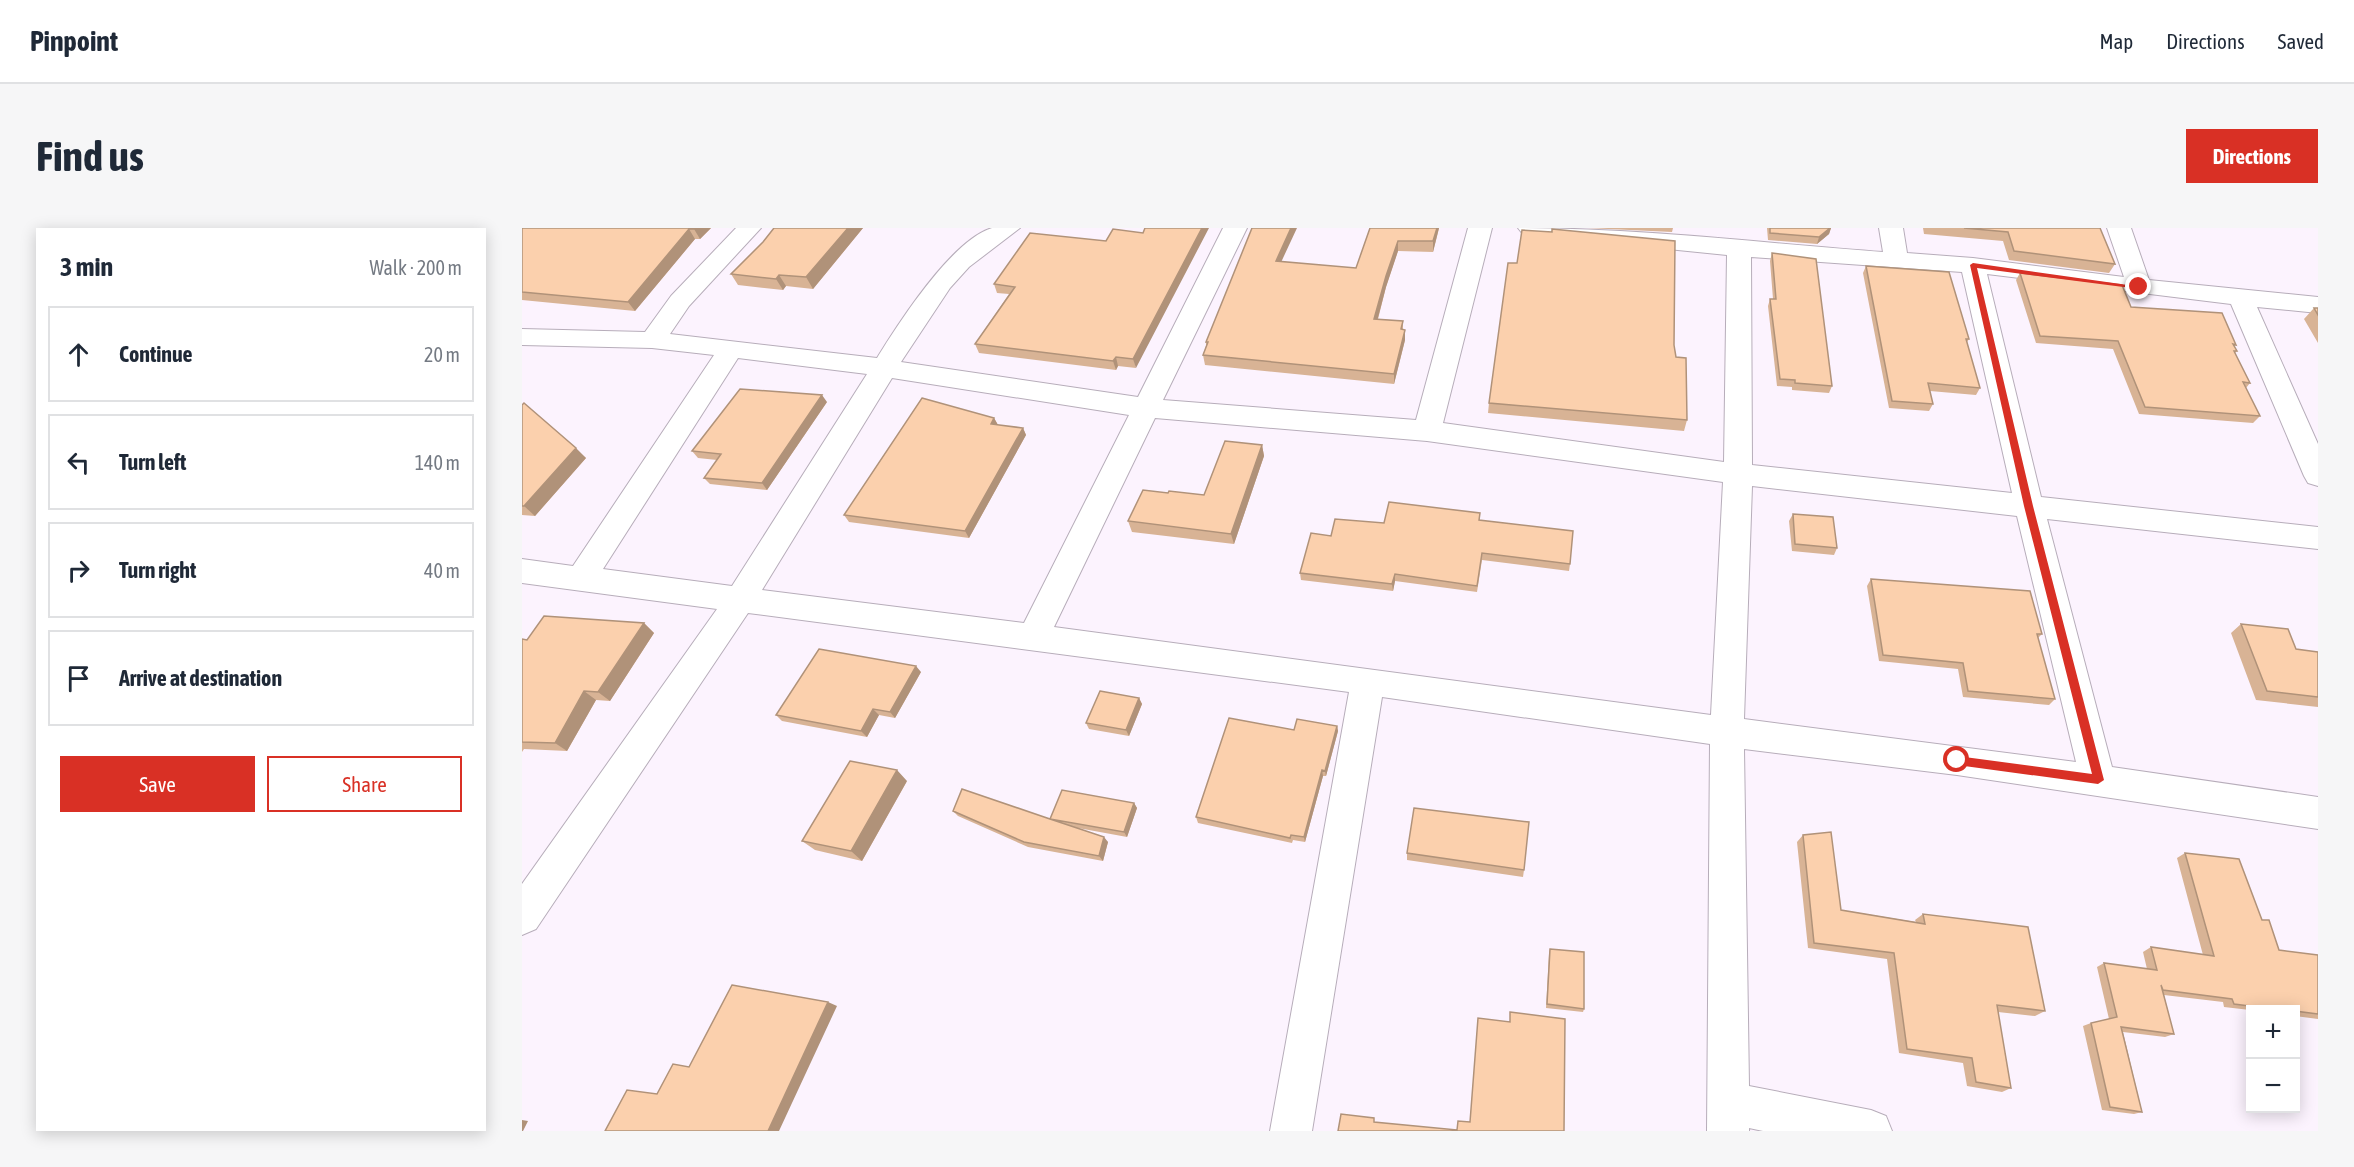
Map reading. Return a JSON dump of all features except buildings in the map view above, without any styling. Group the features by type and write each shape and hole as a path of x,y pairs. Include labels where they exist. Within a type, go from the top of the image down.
{"street":[{"path":"652,340 680,301 749,228"},
{"path":"522,916 740,600 885,368 913,317 946,274 983,241 1008,228"},
{"path":"1032,639 1235,228"},
{"path":"1427,431 1480,228"},
{"path":"1530,228 1739,249 1973,265 2139,287 2318,304"},
{"path":"1891,228 1896,260"},
{"path":"2120,228 2139,287"},
{"path":"1739,249 1738,474 1727,732 1728,1117 1871,1131"},
{"path":"1973,265 2029,506 2098,780"},
{"path":"2240,297 2318,476"},
{"path":"522,337 652,340 885,368 1021,392 1148,408 1427,431 1738,474 2318,538"},
{"path":"582,577 731,349"},
{"path":"522,571 1368,681 1727,732 2098,780 2318,813"},
{"path":"1291,1131 1368,681"}],"route":[{"path":"1957,760 2098,780 2029,506 1973,265 2139,287"}]}
